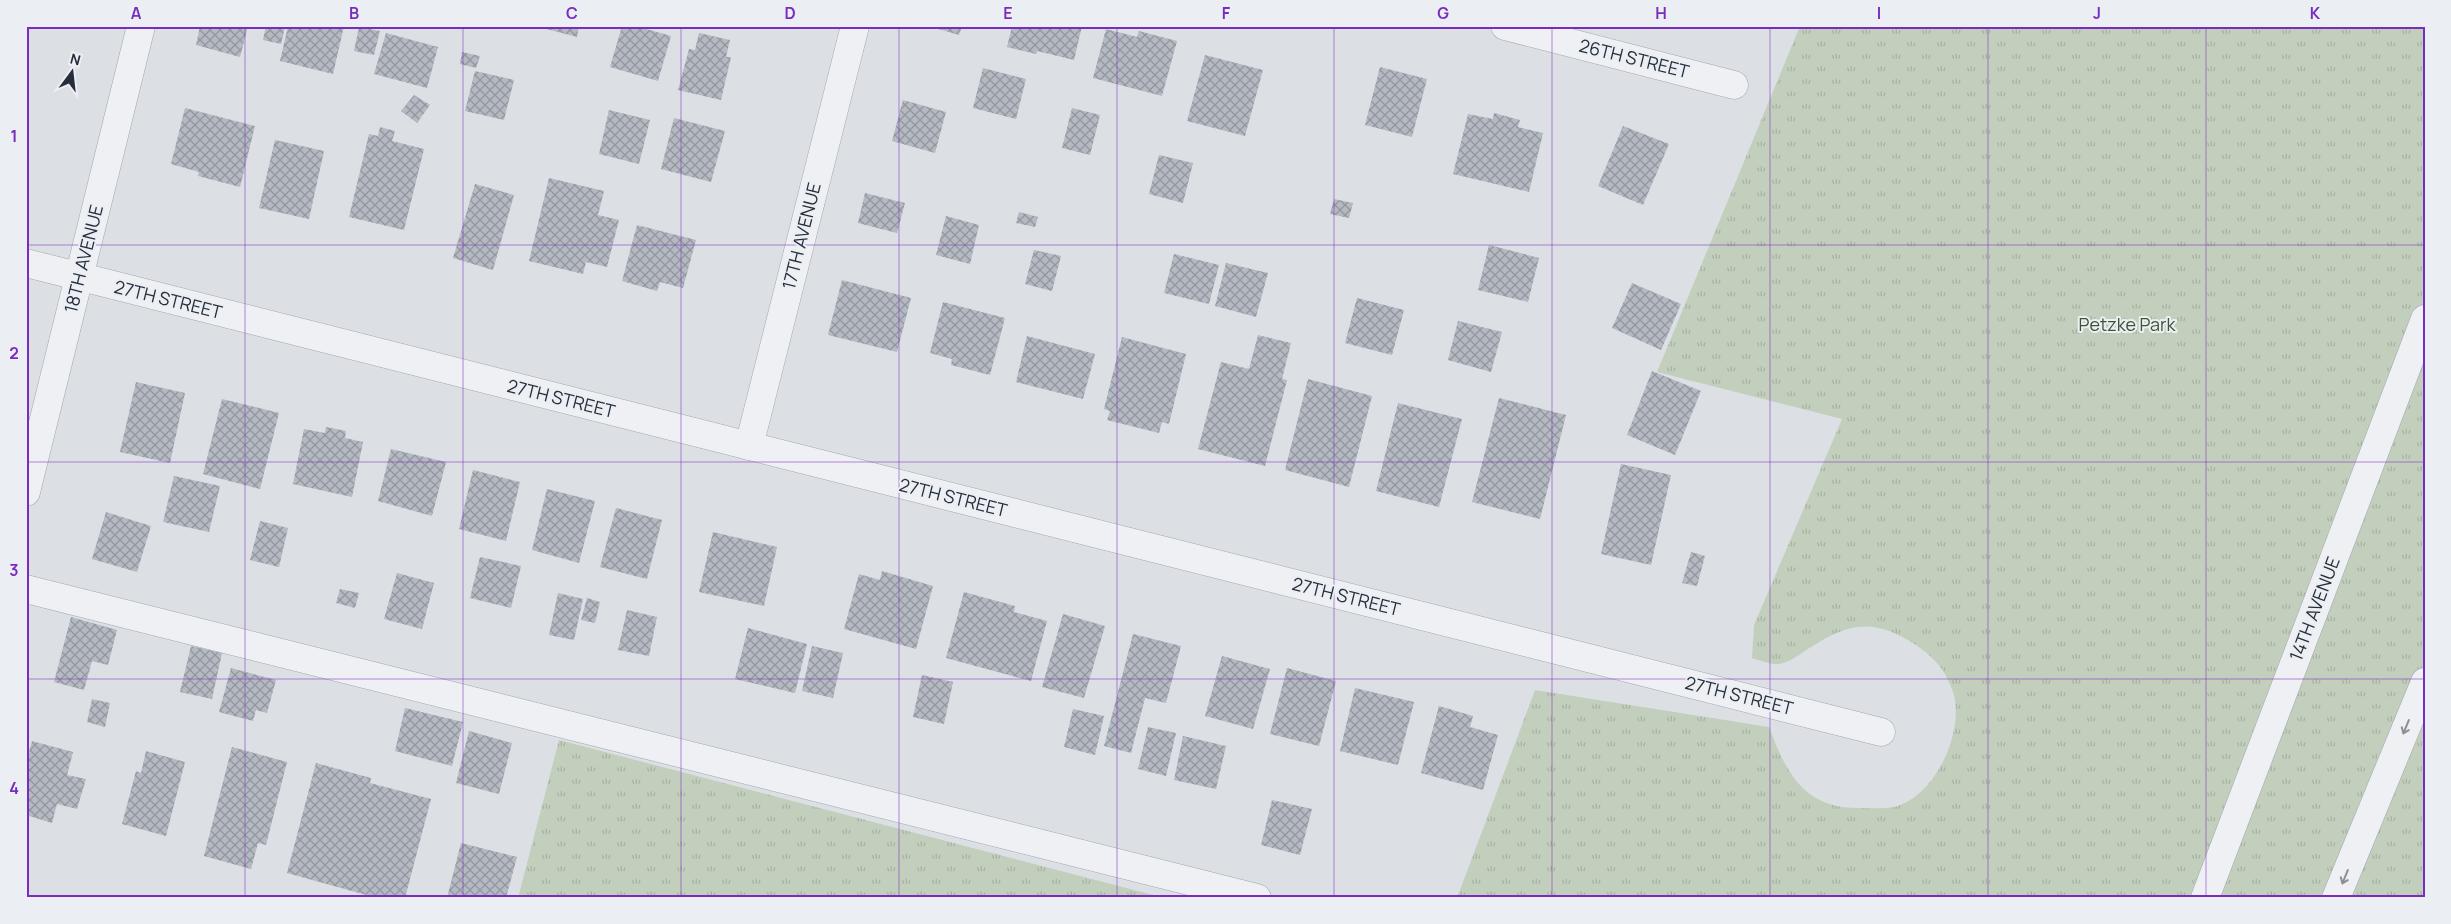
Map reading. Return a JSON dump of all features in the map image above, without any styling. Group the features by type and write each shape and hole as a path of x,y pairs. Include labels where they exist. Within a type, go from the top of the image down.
{"street":[{"name":"18TH AVENUE","path":"26,492 141,26"},
{"name":"17TH AVENUE","path":"749,446 855,26"},
{"name":"26TH STREET","path":"1505,26 1734,85"},
{"name":"27TH STREET","path":"26,263 1881,732"},
{"name":"14TH AVENUE","path":"2206,898 2425,319"},
{"path":"26,589 1257,898"},
{"path":"2336,898 2425,682"}],"green space":[{"name":"Petzke Park","path":"1800,26 2425,26 2425,898 1457,898 1535,690 1769,727 1783,760 1801,786 1813,796 1826,803 1843,807 1886,808 1908,801 1932,779 1942,764 1949,748 1956,715 1952,689 1943,670 1937,663 1903,637 1874,627 1852,628 1832,635 1786,662 1771,664 1752,658 1754,625 1842,419 1657,372"},
{"path":"559,740 1165,898 518,898"}],"building":[{"path":"200,26 248,26 240,57 196,45"},
{"path":"266,26 285,27 281,44 263,40"},
{"path":"288,26 344,26 333,74 280,61"},
{"path":"535,26 579,26 577,37"},
{"path":"622,26 636,26 671,36 658,81 610,67"},
{"path":"928,26 962,26 959,35"},
{"path":"1012,26 1082,26 1074,60 1037,51 1036,54 1007,47"},
{"path":"359,27 380,31 374,55 354,51"},
{"path":"1106,29 1137,37 1139,31 1177,41 1162,96 1093,78"},
{"path":"386,33 438,47 427,88 374,74"},
{"path":"699,33 730,40 726,57 731,57 721,100 678,90 689,49 695,50"},
{"path":"462,52 480,56 476,68 460,64"},
{"path":"1205,55 1263,70 1245,136 1187,121"},
{"path":"1380,67 1427,79 1412,137 1365,125"},
{"path":"983,68 1026,79 1016,119 973,108"},
{"path":"475,71 514,80 504,120 465,111"},
{"path":"414,95 430,105 417,123 401,111"},
{"path":"903,100 946,112 935,153 892,141"},
{"path":"185,108 255,126 240,187 198,176 199,172 171,164"},
{"path":"1072,108 1100,115 1090,155 1062,148"},
{"path":"609,110 650,120 639,164 599,154"},
{"path":"1494,113 1520,120 1518,127 1543,133 1529,192 1453,174 1468,114 1493,119"},
{"path":"674,118 725,131 711,182 661,169"},
{"path":"1623,126 1669,144 1643,205 1598,186"},
{"path":"380,127 395,131 392,141 424,149 404,230 349,217 369,134 378,136"},
{"path":"275,140 324,151 309,219 259,208"},
{"path":"1159,155 1193,163 1183,203 1149,194"},
{"path":"549,178 604,191 598,215 619,220 607,267 586,262 583,274 529,261"},
{"path":"475,184 514,195 493,270 453,258"},
{"path":"865,193 905,203 897,233 858,223"},
{"path":"1334,199 1353,203 1349,218 1330,214"},
{"path":"1019,212 1038,217 1035,227 1016,223"},
{"path":"946,216 979,225 970,264 936,255"},
{"path":"637,225 696,240 683,288 660,282 657,291 622,281"},
{"path":"1489,245 1539,258 1528,302 1478,290"},
{"path":"1034,250 1061,256 1052,291 1025,284"},
{"path":"1174,254 1219,265 1209,304 1164,293"},
{"path":"1226,263 1268,273 1256,317 1215,306"},
{"path":"842,280 911,298 897,352 828,335"},
{"path":"1632,283 1681,304 1661,350 1612,328"},
{"path":"1357,298 1404,310 1392,355 1345,343"},
{"path":"943,302 1005,318 990,375 951,365 952,359 930,353"},
{"path":"1458,321 1502,332 1491,372 1448,360"},
{"path":"1258,335 1291,343 1282,379 1287,380 1265,466 1198,449 1221,362 1249,369"},
{"path":"1027,336 1095,354 1083,399 1016,382"},
{"path":"1122,337 1186,354 1169,424 1162,422 1159,433 1107,420 1110,411 1104,409"},
{"path":"1652,371 1701,391 1675,455 1627,435"},
{"path":"1308,379 1372,396 1349,487 1285,470"},
{"path":"136,382 185,393 170,463 120,452"},
{"path":"1499,398 1566,415 1540,519 1472,502"},
{"path":"222,399 279,413 260,489 203,474"},
{"path":"1398,403 1462,419 1439,507 1376,491"},
{"path":"326,427 346,431 345,438 363,442 352,497 293,484 304,429 325,433"},
{"path":"391,449 446,462 432,516 378,501"},
{"path":"1621,464 1671,475 1651,565 1601,554"},
{"path":"473,470 520,482 506,541 459,529"},
{"path":"174,476 220,486 209,532 163,522"},
{"path":"547,489 595,501 579,563 532,550"},
{"path":"616,508 662,520 647,579 600,567"},
{"path":"106,512 151,526 137,572 92,559"},
{"path":"260,521 288,528 279,567 250,560"},
{"path":"713,532 777,547 764,606 699,592"},
{"path":"1691,552 1705,556 1697,586 1682,583"},
{"path":"480,557 521,566 511,608 470,598"},
{"path":"882,571 933,586 916,649 844,629 859,574 880,580"},
{"path":"397,573 434,583 422,629 384,619"},
{"path":"340,589 359,593 355,608 336,603"},
{"path":"964,592 1015,606 1014,612 1047,621 1031,681 946,658"},
{"path":"558,593 583,599 574,640 549,635"},
{"path":"587,598 600,602 595,623 581,620"},
{"path":"627,610 657,617 649,656 618,650"},
{"path":"1063,614 1105,626 1084,698 1042,687"},
{"path":"71,617 117,630 108,665 92,661 84,690 54,682"},
{"path":"748,628 807,644 795,693 735,679"},
{"path":"1133,634 1181,646 1166,703 1145,698 1131,753 1104,746"},
{"path":"191,646 222,653 212,699 180,692"},
{"path":"812,646 843,653 833,698 802,691"},
{"path":"1222,656 1270,669 1253,729 1205,716"},
{"path":"231,668 276,680 267,713 256,710 253,721 219,712"},
{"path":"1287,668 1336,681 1319,746 1270,734"},
{"path":"922,675 953,682 944,724 913,717"},
{"path":"1355,688 1414,702 1398,765 1340,751"},
{"path":"92,699 110,703 105,727 87,722"},
{"path":"1439,706 1473,716 1470,727 1498,735 1483,790 1421,773"},
{"path":"405,708 463,722 452,766 395,751"},
{"path":"1073,709 1104,716 1095,755 1064,747"},
{"path":"1148,727 1176,733 1166,776 1138,769"},
{"path":"469,731 512,743 499,794 456,783"},
{"path":"1183,736 1226,746 1216,789 1174,780"},
{"path":"32,741 73,752 67,775 86,779 77,809 57,804 52,823 26,815 26,763"},
{"path":"232,747 287,762 266,845 258,843 251,869 204,856"},
{"path":"146,751 185,762 166,836 122,824 136,771 141,773"},
{"path":"316,763 371,778 370,783 431,799 405,898 377,898 287,873"},
{"path":"1272,800 1312,809 1300,855 1261,845"},
{"path":"461,843 517,857 506,898 447,898"}]}
